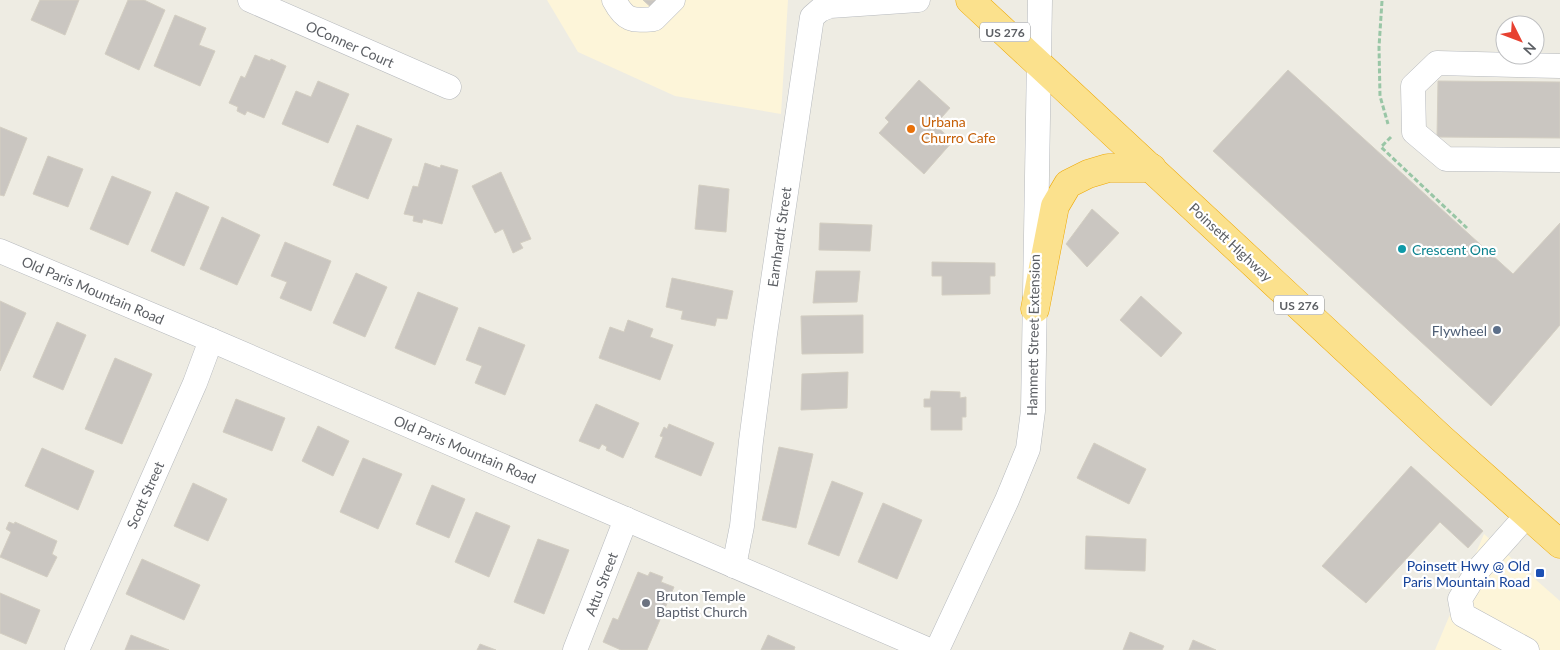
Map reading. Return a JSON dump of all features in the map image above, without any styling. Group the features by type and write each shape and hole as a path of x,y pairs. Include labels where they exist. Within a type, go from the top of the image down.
{"highway":[{"name":"Poinsett Highway","path":"970,0 1442,438 1560,544"},
{"path":"1035,309 1055,206 1068,184 1088,174 1108,168 1152,168"}],"street":[{"name":"OConner Court","path":"250,0 449,87"},
{"path":"614,0 620,11 634,20 654,19 673,0"},
{"name":"Earnhardt Street","path":"734,566 742,526 765,334 812,17 820,10 830,6 918,0"},
{"name":"Hammett Street Extension","path":"938,650 1007,500 1028,449 1033,411 1036,140 1040,63 1040,0"},
{"path":"1560,66 1437,63 1413,86 1414,132 1446,159 1560,160"},
{"name":"Old Paris Mountain Road","path":"0,251 929,650"},
{"name":"Scott Street","path":"77,650 191,392 211,340"},
{"path":"1527,515 1478,570 1460,599 1463,615 1527,650"},
{"name":"Attu Street","path":"575,650 626,519"}],"path":[{"path":"1379,47 1382,1"}],"shaded area":[{"path":"547,0 788,0 781,114 675,96 578,52"},
{"path":"1484,534 1560,601 1560,650 1435,650"}],"building":[{"path":"40,0 79,0 65,35 31,20"},
{"path":"128,0 144,0 165,10 139,70 105,54"},
{"path":"643,0 662,0 654,10"},
{"path":"175,15 206,28 199,45 215,51 200,86 154,66"},
{"path":"255,55 270,61 271,59 286,66 264,118 247,111 245,115 237,111 238,107 229,103 241,76 245,78"},
{"name":"Crescent One","path":"1288,70 1513,274 1560,223 1560,325 1491,406 1213,151"},
{"name":"Urbana Churro Cafe","path":"919,80 950,108 935,125 953,141 924,174 879,133 889,122 885,118"},
{"path":"318,81 349,94 328,143 282,124 296,91 311,97"},
{"path":"1438,81 1560,82 1560,138 1437,137"},
{"path":"357,125 392,139 368,199 333,185"},
{"path":"0,127 27,138 4,196 0,195"},
{"path":"48,156 83,169 68,207 33,194"},
{"path":"425,163 440,168 441,165 458,170 442,224 423,219 422,223 413,221 414,216 404,214 413,186 418,187"},
{"path":"501,172 531,239 520,243 523,248 513,253 503,229 495,233 472,186"},
{"path":"112,176 151,192 128,245 90,229"},
{"path":"699,185 729,189 726,232 695,229"},
{"path":"176,192 209,207 184,266 151,251"},
{"path":"1092,209 1119,233 1087,267 1066,244"},
{"path":"222,217 260,235 237,285 200,269"},
{"path":"820,223 872,225 870,251 819,250"},
{"path":"285,242 331,261 311,311 280,298 287,282 271,276"},
{"path":"932,262 995,263 995,276 990,276 990,294 942,295 942,276 932,276"},
{"path":"816,271 860,271 857,302 813,303"},
{"path":"356,273 387,287 365,337 333,323"},
{"path":"672,278 733,291 727,319 717,318 715,326 681,319 683,311 666,307"},
{"path":"418,292 458,308 435,365 395,348"},
{"path":"1141,296 1182,333 1161,357 1120,320"},
{"path":"0,301 26,313 0,371"},
{"path":"863,315 863,353 802,354 801,316"},
{"path":"628,320 653,329 650,337 673,345 660,380 599,358 610,327 624,332"},
{"path":"57,322 86,335 63,390 33,377"},
{"path":"479,327 525,345 505,395 475,383 482,366 466,360"},
{"path":"115,358 152,374 122,444 85,429"},
{"path":"848,372 847,408 801,410 802,374"},
{"path":"931,391 960,392 960,398 966,397 966,417 962,417 962,430 931,430 931,407 924,407 924,399 930,399"},
{"path":"236,399 285,418 272,451 223,432"},
{"path":"596,404 639,423 623,458 606,450 607,447 602,444 599,449 579,441"},
{"path":"669,424 714,443 701,476 655,457 663,437 660,436 664,427 667,429"},
{"path":"318,426 349,441 333,476 302,461"},
{"path":"1094,443 1146,469 1129,504 1077,478"},
{"path":"779,447 813,454 796,528 762,520"},
{"path":"42,448 94,471 78,510 25,486"},
{"path":"363,458 402,474 378,529 340,512"},
{"path":"1411,466 1483,531 1468,548 1440,522 1366,603 1322,566"},
{"path":"832,481 863,493 839,556 808,544"},
{"path":"193,483 227,499 208,541 174,526"},
{"path":"432,485 465,499 449,538 416,524"},
{"path":"883,503 922,520 897,579 858,562"},
{"path":"476,512 510,526 489,577 455,562"},
{"path":"9,522 14,524 15,522 57,541 52,554 57,557 47,577 0,557 11,532 6,529"},
{"path":"1086,536 1146,539 1145,571 1085,569"},
{"path":"538,539 569,550 544,614 514,602"},
{"path":"142,559 200,585 184,620 126,594"},
{"name":"Bruton Temple Baptist Church","path":"638,572 648,576 650,572 663,577 661,582 674,587 647,650 621,650 603,642 613,618 618,620"},
{"path":"0,593 40,610 26,644 0,633"},
{"path":"1130,632 1164,646 1162,650 1123,650"},
{"path":"131,635 169,650 125,650"},
{"path":"768,635 795,647 794,650 761,650"},
{"path":"1193,640 1216,650 1189,650"},
{"path":"480,644 496,650 477,650"}],"place":[{"name":"Urbana Churro Cafe","path":"911,129"},
{"name":"Crescent One","path":"1402,249"},
{"name":"Flywheel","path":"1497,330"},
{"name":"Poinsett Hwy @ Old Paris Mountain Road","path":"1540,573"},
{"name":"Bruton Temple Baptist Church","path":"646,603"}]}
